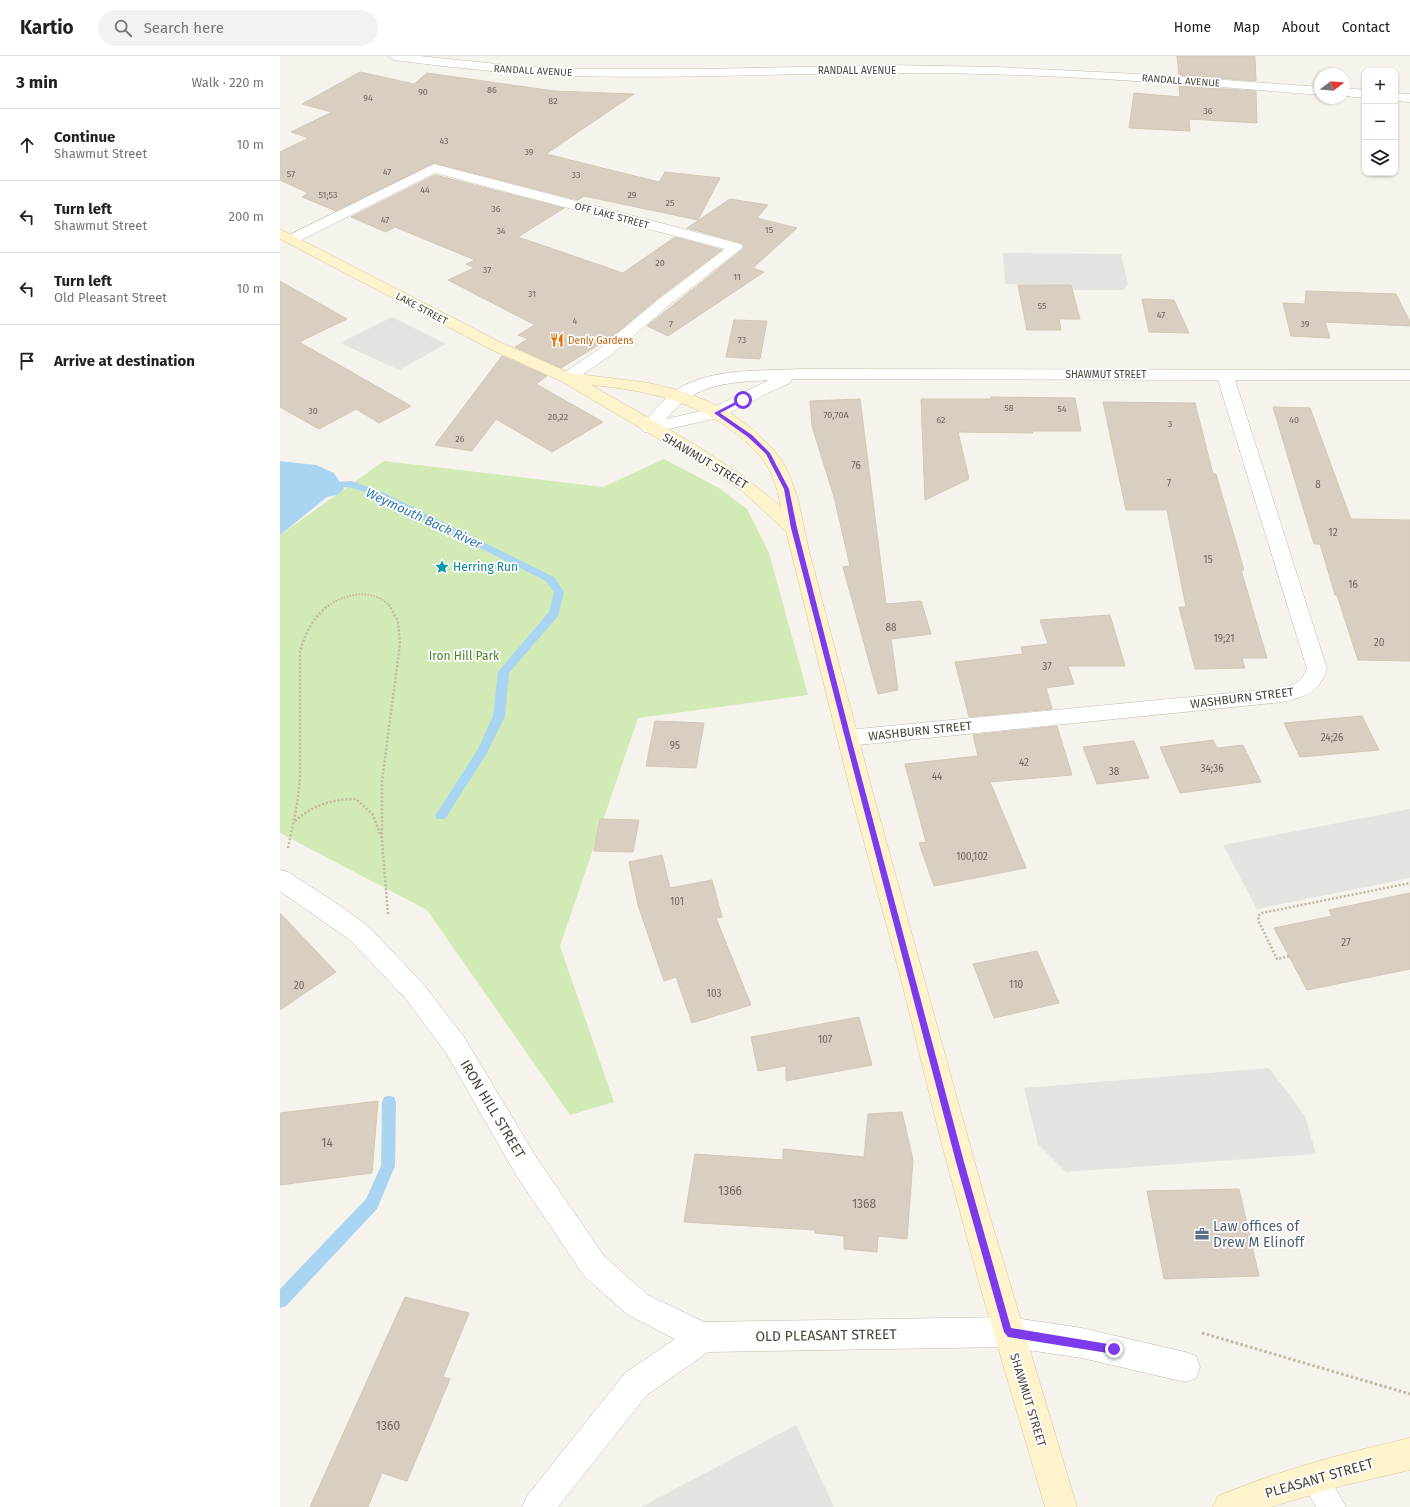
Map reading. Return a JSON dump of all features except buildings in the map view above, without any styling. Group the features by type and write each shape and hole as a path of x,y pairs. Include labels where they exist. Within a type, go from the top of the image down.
{"street":[{"name":"RANDALL AVENUE","path":"394,56 467,66 554,72 974,69 1078,74 1314,90"},
{"path":"1350,93 1362,94"},
{"path":"1398,97 1410,98"},
{"name":"OFF LAKE STREET","path":"286,236 434,168 736,247 663,303 605,352 567,378"},
{"name":"LAKE STREET","path":"286,236 496,346 567,378 650,428"},
{"name":"SHAWMUT STREET","path":"650,428 716,413 764,388 802,374"},
{"name":"SHAWMUT STREET","path":"650,428 680,395 692,389 721,380 742,377 802,374 1410,374"},
{"name":"WASHBURN STREET","path":"848,738 1283,696 1302,690 1313,682 1317,669 1225,375"},
{"name":"LAKE STREET","path":"567,378 613,382 680,395 701,404"},
{"name":"SHAWMUT STREET","path":"701,404 750,436 768,454 787,489 794,528 960,1162 1008,1332 1061,1507"},
{"name":"SHAWMUT STREET","path":"650,428 709,461 748,487 794,528"},
{"name":"IRON HILL STREET","path":"280,880 325,908 359,933 415,992 455,1045 526,1166 594,1266 638,1305 703,1337"},
{"name":"OLD PLEASANT STREET","path":"703,1337 871,1333 1008,1332 1082,1343 1185,1367"},
{"path":"538,1507 636,1384 703,1337"},
{"name":"PLEASANT STREET","path":"1229,1507 1250,1498 1314,1478 1410,1454"}],"lane":[{"path":"1314,1478 1332,1507"}],"path":[{"path":"280,880 294,821 300,782 300,650 308,628 318,615 332,603 349,596 368,594 382,598 391,605 399,622 400,637 382,781 382,842 390,933 390,964"},
{"path":"294,821 320,802 336,798 356,799 373,815 382,842"},
{"path":"1289,956 1277,959 1259,922 1258,916 1262,913 1410,883"},
{"path":"1195,1332 1210,1335 1410,1394"}],"green space":[{"name":"Iron Hill Park","path":"664,459 719,488 747,509 769,553 808,695 638,718 560,946 614,1102 570,1115 427,910 280,833 280,535 384,461 603,487"}],"shaded area":[{"path":"1003,253 1121,254 1128,285 1123,290 1072,290 1071,285 1005,284"},
{"path":"392,317 446,344 399,370 340,343"},
{"path":"1410,809 1410,878 1257,909 1223,845"},
{"path":"1269,1068 1305,1116 1316,1154 1066,1172 1038,1144 1024,1088"},
{"path":"796,1425 834,1507 641,1507"}],"water":[{"path":"280,461 316,465 334,473 344,489 337,495 327,497 280,535"}],"waterway":[{"name":"Weymouth Back River","path":"325,486 351,484 379,494 550,579 559,592 554,613 504,672 499,716 483,750 441,816"},
{"name":"Weymouth Back River","path":"280,1300 372,1204 388,1166 389,1102"}],"place":[{"name":"Denly Gardens","path":"557,340"},
{"name":"Herring Run","path":"442,567"},
{"name":"Law offices of Drew M Elinoff","path":"1202,1234"}],"route":[{"path":"743,400 716,413 750,436 768,454 787,489 794,528 848,738 960,1162 1008,1332 1114,1349"}]}
